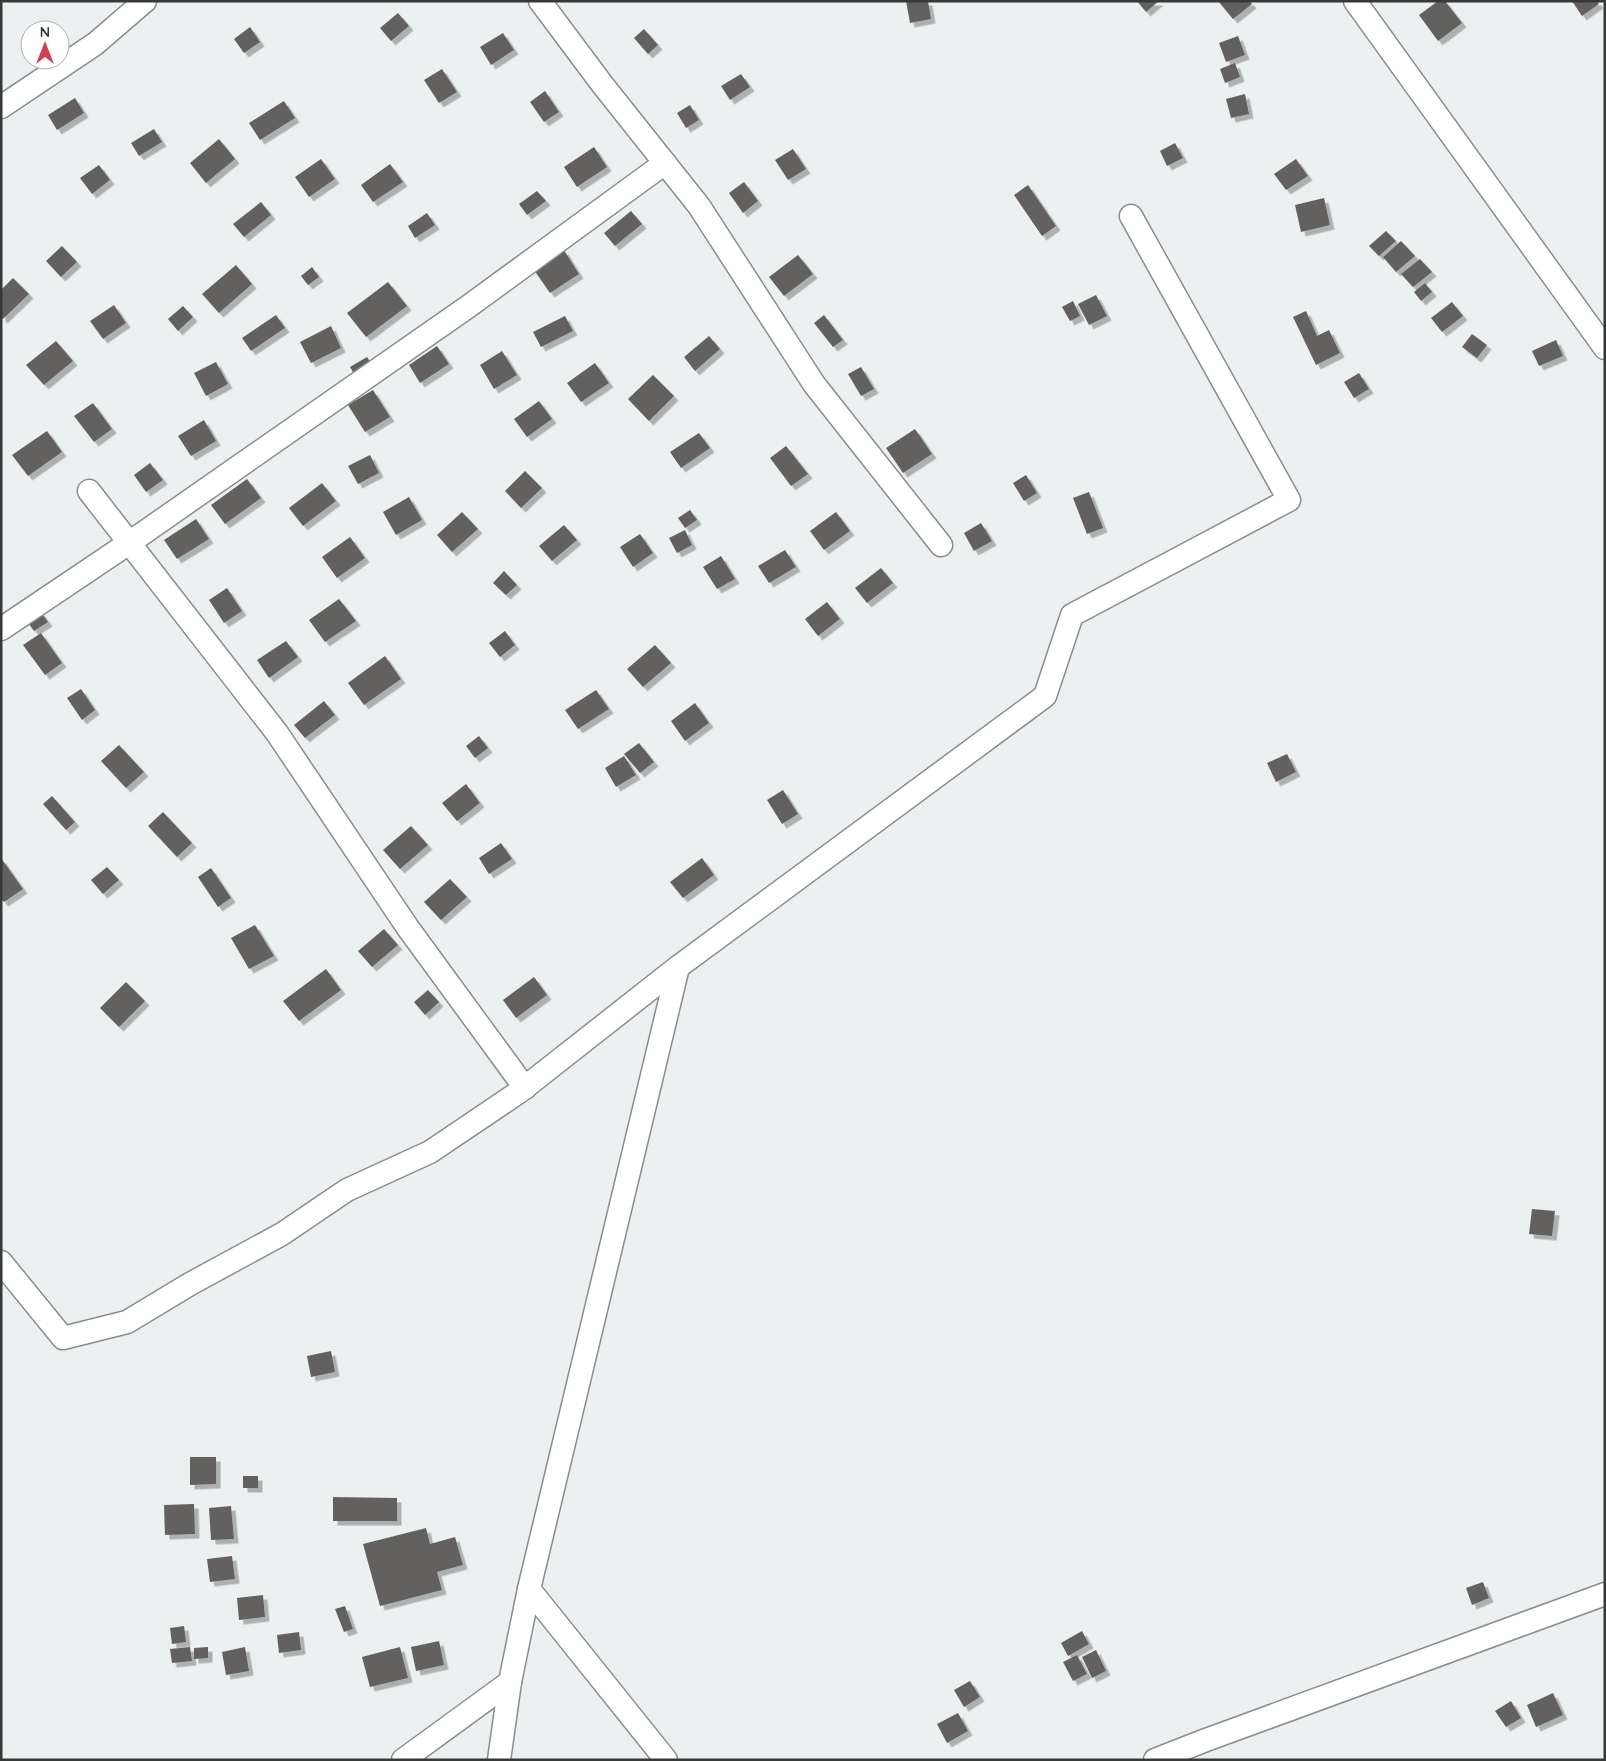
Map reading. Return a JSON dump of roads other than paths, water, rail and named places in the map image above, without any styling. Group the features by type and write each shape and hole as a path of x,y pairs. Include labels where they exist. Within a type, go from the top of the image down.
{"street":[{"path":"1,107 95,44 145,1"},
{"path":"540,1 602,84 699,206 814,384 940,545"},
{"path":"1355,1 1605,348"},
{"path":"1,629 130,543 470,306 665,163"},
{"path":"1,1262 63,1338 127,1322 190,1284 282,1234 347,1190 430,1152 525,1088 678,967 1045,696 1072,615 1289,500 1131,216"},
{"path":"89,491 277,733 408,928 525,1088"},
{"path":"499,1760 510,1682 529,1589 678,967"},
{"path":"529,1589 666,1760"},
{"path":"1155,1760 1605,1594"},
{"path":"403,1760 510,1682"}]}
